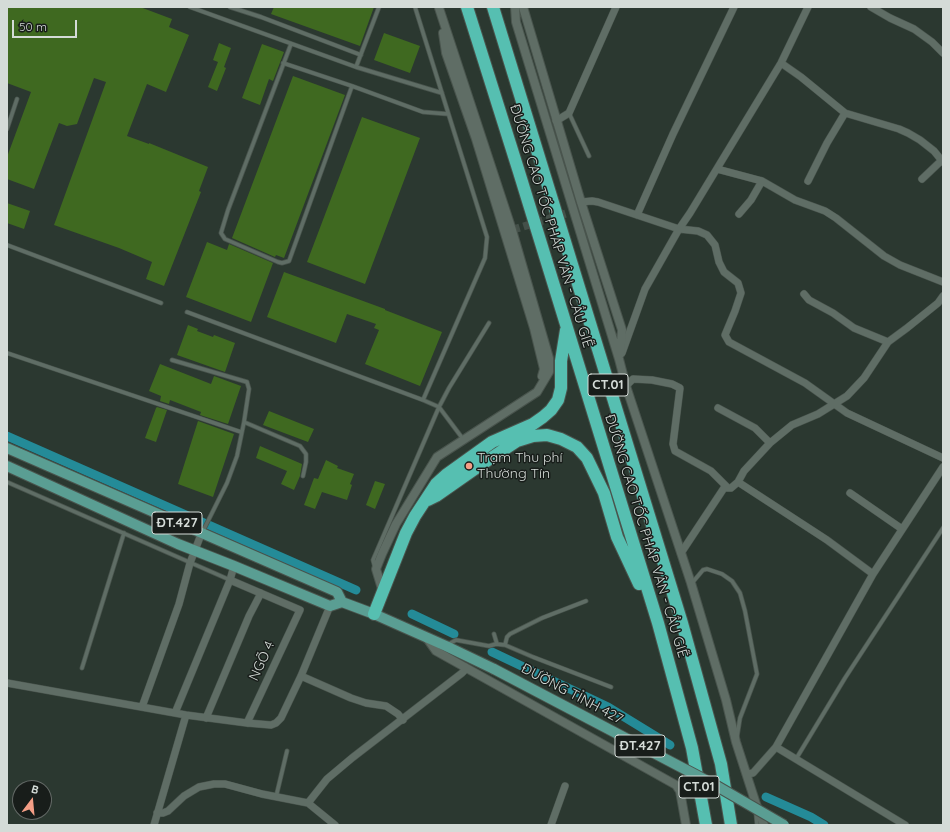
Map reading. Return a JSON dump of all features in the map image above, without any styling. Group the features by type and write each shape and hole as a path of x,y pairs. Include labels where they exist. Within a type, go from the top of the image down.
{"highway":[{"name":"ĐƯỜNG CAO TỐC PHÁP VÂN - CẦU GIẼ","path":"467,7 658,623 692,748 706,825"},
{"name":"ĐƯỜNG CAO TỐC PHÁP VÂN - CẦU GIẼ","path":"493,7 682,623 721,764 731,825"},
{"path":"374,614 406,533 415,516 427,500 436,484 492,442 543,418 558,400 561,388 561,361 566,326"},
{"path":"427,500 436,496 517,441 533,436 547,436 561,439 577,447 587,458 595,473 604,493 618,537 658,623"}],"main road":[{"name":"ĐT.427","path":"7,448 337,592 342,602 374,614 446,646"},
{"name":"ĐT.427","path":"7,466 194,551 330,606"},
{"path":"330,606 342,602"},
{"name":"ĐƯỜNG TỈNH 427","path":"446,646 494,669 715,785 784,825"}],"street":[{"path":"515,7 516,22 620,359 626,386 692,583 726,700 736,742 764,825"},
{"path":"523,7 556,121 622,330 620,359"},
{"path":"556,121 568,113 616,7"},
{"path":"637,215 676,127 734,7"},
{"path":"620,359 645,290 679,229 781,63 808,7"},
{"path":"870,7 914,29 943,52"},
{"path":"383,592 376,569 396,524 437,457 537,392 544,369 534,328 476,139 446,54 439,8"},
{"path":"781,63 845,113 899,129 920,140 934,151 942,162 922,179"},
{"path":"808,181 845,113"},
{"path":"717,169 762,181 796,200 825,211 884,256 900,265 943,282"},
{"path":"739,214 751,200 762,181"},
{"path":"581,202 598,202 679,229 698,231 707,236 715,245 719,262 724,272 738,283 741,293 736,311 725,335 729,342 805,383 846,413 943,458"},
{"path":"804,294 809,300 833,313 854,328 888,342"},
{"path":"681,553 724,488 732,488 770,443 792,425 818,414 847,396 864,378 888,342 938,303 943,296"},
{"path":"626,386 633,379 652,380 672,384 680,388 673,444 675,451 711,471 727,487"},
{"path":"718,408 755,428 770,443"},
{"path":"747,774 754,773 776,747 873,574 943,467"},
{"path":"738,482 827,540 873,574"},
{"path":"850,493 902,529"},
{"path":"142,707 179,604 194,551 202,533"},
{"path":"175,713 230,580 234,566"},
{"path":"206,718 249,616 261,593 230,580"},
{"name":"NGÕ 4","path":"247,723 300,610 261,593"},
{"path":"7,683 186,715 271,725 276,723 281,718 301,676 330,606"},
{"path":"426,637 436,651 676,785 680,791 686,825"},
{"path":"308,804 327,780 352,758 462,673 465,667"},
{"path":"301,676 351,698 366,703 386,706 398,714 403,720"},
{"path":"154,825 186,715"},
{"path":"776,747 905,825"},
{"path":"157,813 168,811 184,796 199,787 214,784 225,784 248,791 308,804 335,825"},
{"path":"551,825 565,786"}],"lane":[{"path":"190,7 356,68 442,93"},
{"path":"230,7 261,17 361,55"},
{"path":"356,68 379,7"},
{"path":"415,7 487,237 485,258 424,400"},
{"path":"291,44 228,210 221,233 225,239 278,262 282,263 289,260 352,86"},
{"path":"283,64 352,86 423,112 448,114"},
{"path":"7,129 18,99"},
{"path":"568,113 589,156"},
{"path":"7,245 160,302"},
{"path":"187,312 424,400 438,407 463,440"},
{"path":"376,569 373,560 438,407 448,388 489,323"},
{"path":"7,353 241,432"},
{"path":"172,360 247,382 249,389 244,422 236,456 227,483 202,533"},
{"path":"244,422 300,446 306,454 303,476"},
{"path":"7,482 230,580"},
{"path":"139,539 143,528"},
{"path":"796,759 845,678 943,528"},
{"path":"82,668 124,533"},
{"path":"692,583 703,570 707,569 722,574 732,581 742,599 757,674 740,718 736,742"},
{"path":"505,646 507,638 510,634 542,618 586,601"},
{"path":"494,634 497,644"},
{"path":"446,646 456,640 489,646 497,644 611,686"},
{"path":"276,797 287,751"},
{"path":"756,804 758,825"}],"building":[{"path":"7,7 140,7 172,19 169,27 189,35 166,92 147,84 127,136 149,143 208,167 199,191 201,192 164,286 146,279 152,262 119,248 54,225 106,82 94,78 77,124 67,126 59,123 34,189 7,179 7,157 31,92 7,83"},
{"path":"274,7 374,7 360,46 271,14"},
{"path":"384,33 420,46 410,73 374,60"},
{"path":"219,43 231,48 224,67 226,68 217,91 208,87 218,62 213,60"},
{"path":"262,44 284,52 273,81 269,79 260,105 242,98"},
{"path":"293,76 345,95 284,258 276,255 275,257 232,238"},
{"path":"362,117 420,138 365,284 307,262"},
{"path":"7,203 30,211 24,229 7,223"},
{"path":"207,242 227,250 229,244 273,263 251,322 186,297"},
{"path":"284,272 385,309 442,332 420,386 365,364 379,330 374,328 376,324 347,314 336,343 267,317"},
{"path":"188,325 198,329 197,331 213,337 214,335 235,343 225,372 177,355"},
{"path":"160,364 211,384 214,376 241,386 228,424 200,415 201,412 170,400 169,404 160,401 161,396 149,391"},
{"path":"157,407 167,410 156,442 145,438"},
{"path":"269,411 314,429 308,442 263,425"},
{"path":"198,421 234,434 213,497 178,484"},
{"path":"260,446 302,464 300,476 294,490 281,484 287,471 256,458"},
{"path":"326,460 338,466 337,468 354,474 350,484 352,485 347,500 322,492 315,509 304,505 314,478 318,479"},
{"path":"375,481 385,484 375,509 366,505"}],"waterway":[{"path":"7,436 356,590"},
{"path":"412,614 454,634"},
{"path":"492,652 608,707 670,745"},
{"path":"766,797 811,817 824,825"}],"tunnel":[{"path":"512,230 574,211"}],"place":[{"name":"Trạm Thu phí Thường Tín","path":"469,466"}]}
